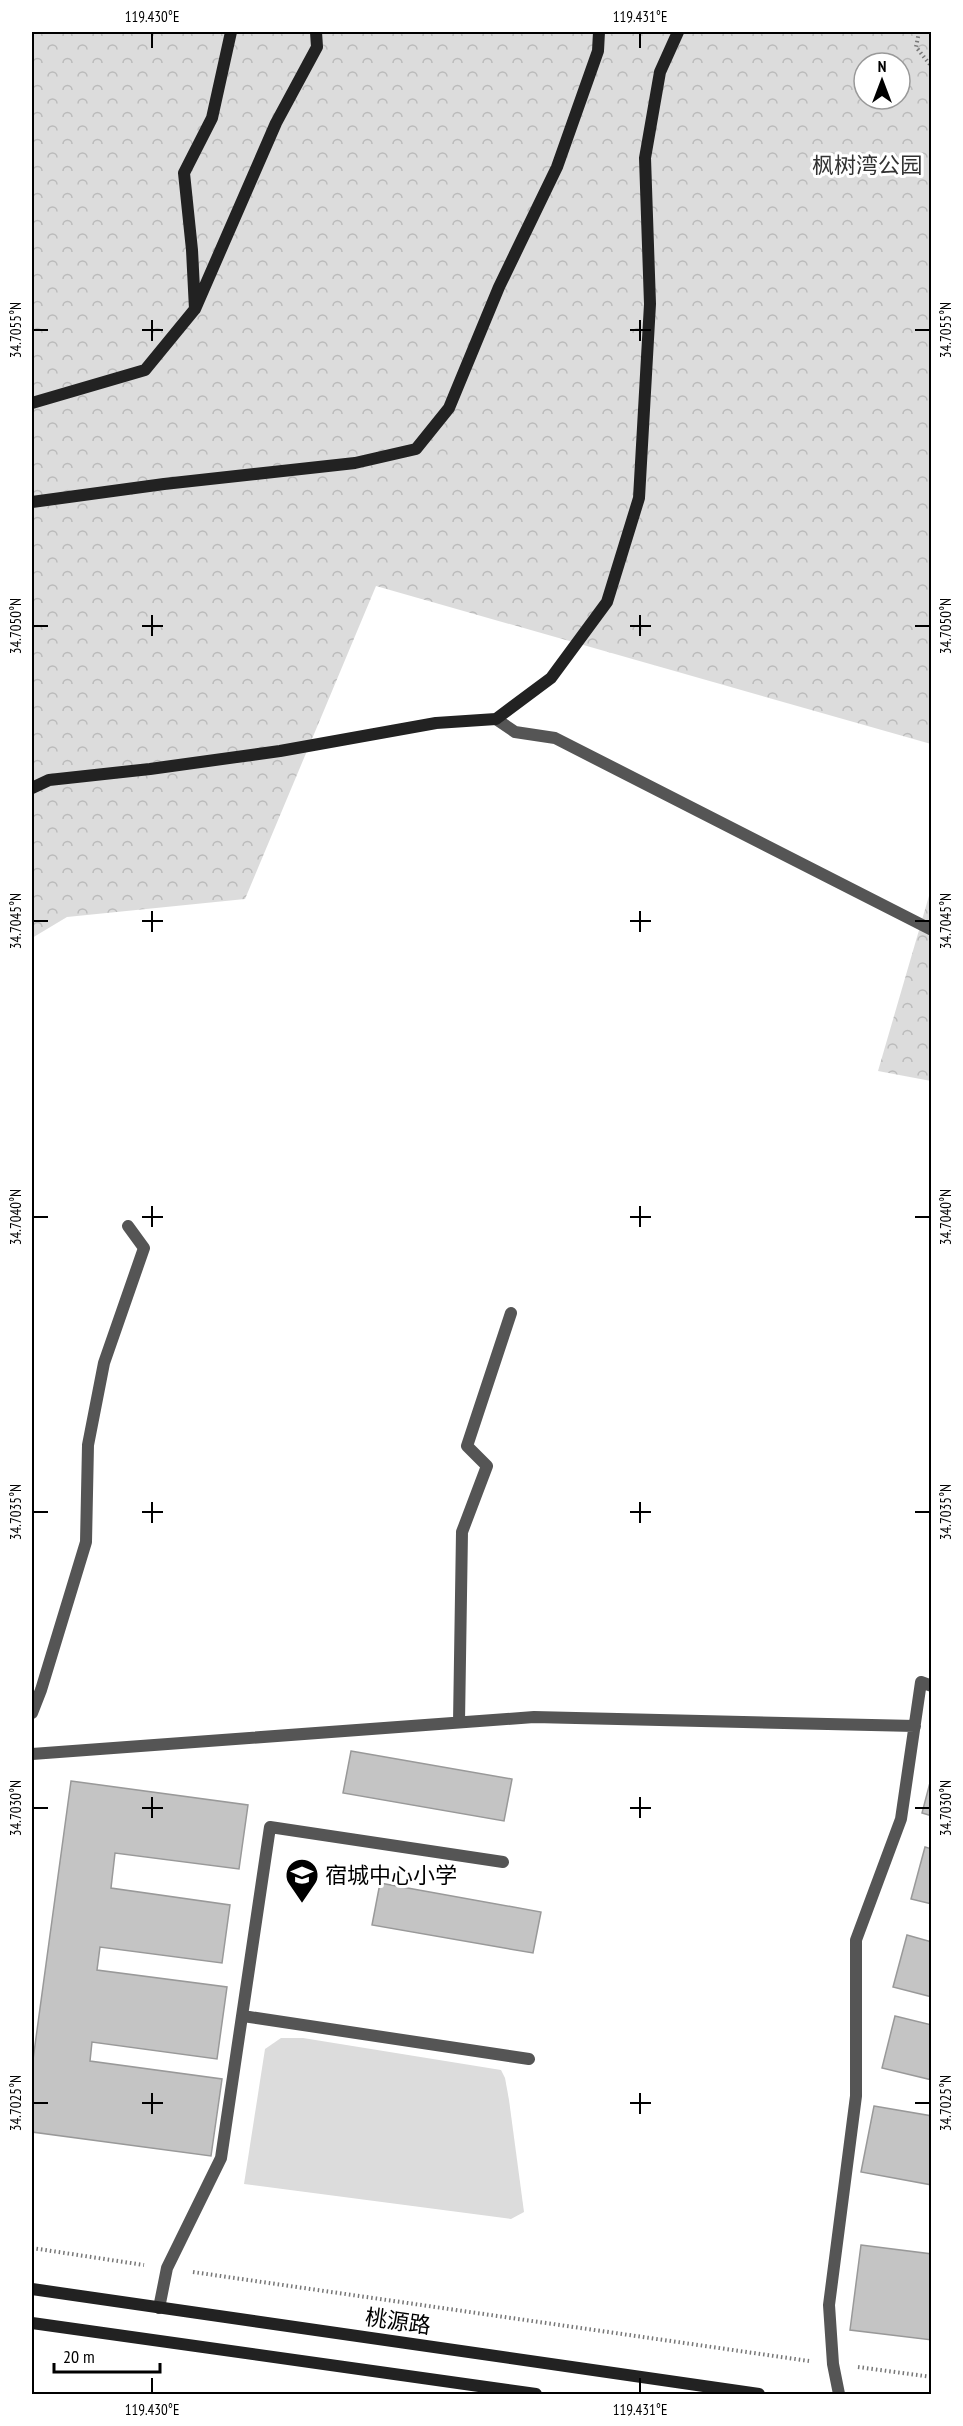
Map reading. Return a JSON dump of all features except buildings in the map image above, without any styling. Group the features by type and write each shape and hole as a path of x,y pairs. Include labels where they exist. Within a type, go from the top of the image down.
{"street":[{"path":"195,309 184,173 212,118 231,32"},
{"path":"32,403 145,370 195,309 276,123 317,47 316,32"},
{"path":"32,502 164,484 355,463 416,449 449,408 499,287 557,167 598,51 599,32"},
{"path":"32,788 49,780 150,770 280,751 436,723 496,719 551,678 607,602 639,498 650,304 645,158 660,72 678,32"},
{"path":"496,719 515,732 555,738 932,930"},
{"path":"32,1713 86,1542 88,1445 104,1363 144,1248 128,1226"},
{"path":"459,1722 462,1532 487,1466 467,1446 511,1312"},
{"path":"839,2394 833,2364 829,2305 856,2096 856,1940 901,1819 921,1682 932,1686"},
{"path":"32,1754 534,1717 915,1726"},
{"path":"159,2308 167,2268 221,2158 270,1827 503,1862"},
{"path":"243,2016 529,2060"},
{"name":"桃源路","path":"32,2289 759,2394"},
{"path":"32,2323 536,2394"}],"path":[{"path":"919,32 916,47 932,67"},
{"path":"32,2248 932,2377"}],"green space":[{"name":"枫树湾公园","path":"32,32 931,32 931,744 376,586 245,899 67,917 32,938"},
{"path":"931,889 931,1081 878,1071"},
{"path":"281,2038 303,2038 501,2070 505,2078 509,2100 524,2212 511,2219 244,2184 265,2049"}],"place":[{"name":"宿城中心小学","path":"302,1904"}]}
